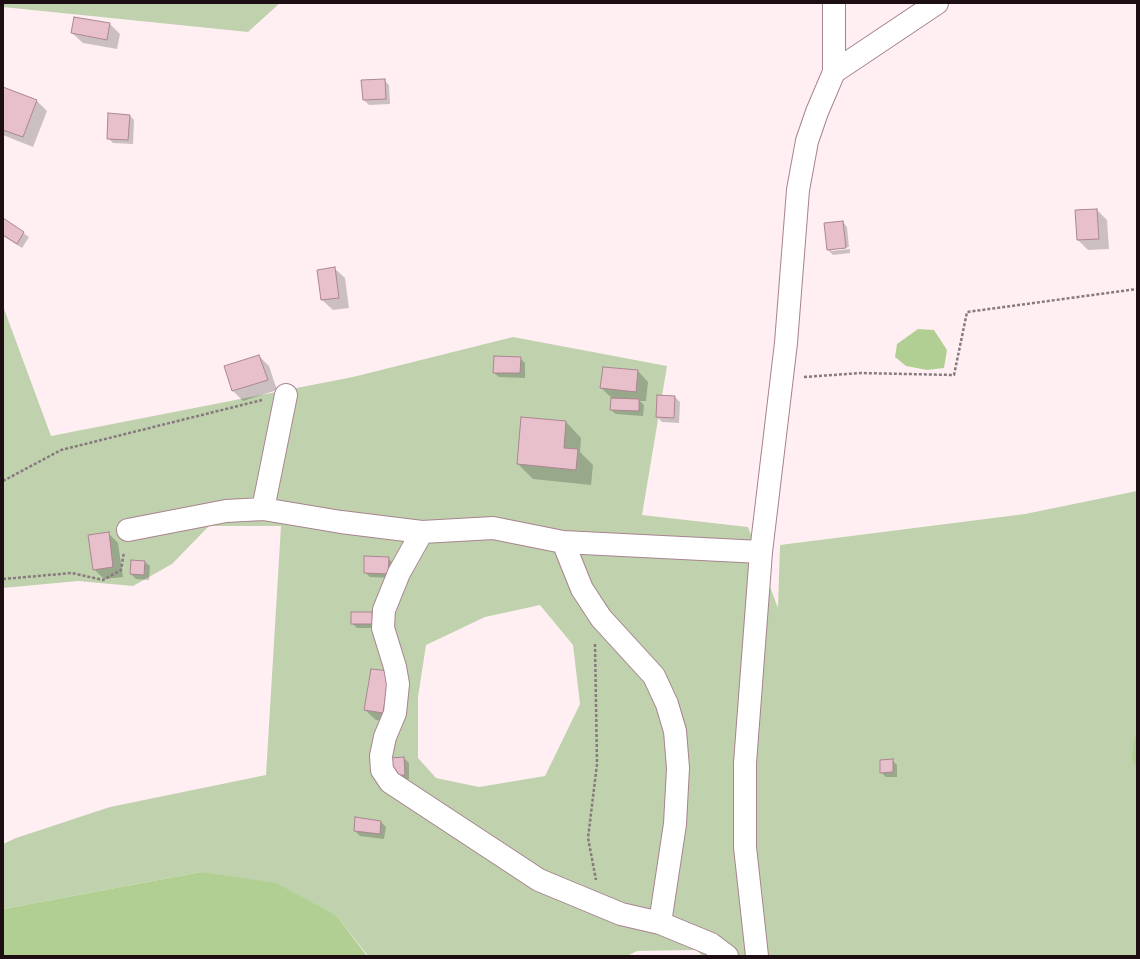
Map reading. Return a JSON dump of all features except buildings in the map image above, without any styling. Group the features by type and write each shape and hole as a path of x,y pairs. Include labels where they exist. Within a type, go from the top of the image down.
{"street":[{"path":"757,956 745,847 745,763 761,552 782,378 802,165 817,112 834,72 834,3"},
{"path":"834,72 937,3"},
{"path":"263,509 286,394"},
{"path":"128,530 226,511 263,509 341,522 422,532 493,528 563,542 761,552"},
{"path":"422,532 399,573 384,610 383,628 395,667 398,684 395,713 385,737 380,756 382,770 390,782 539,880 621,914 660,924 711,944 727,956"},
{"path":"563,542 582,589 593,607 619,639 654,676 667,704 675,731 678,768 675,824 660,924"}],"path":[{"path":"782,378 861,373 954,375 966,312 1137,289"},
{"path":"3,481 61,450 286,394"},
{"path":"3,579 72,573 103,580 121,570 128,530"},
{"path":"593,607 596,674 597,764 588,838 602,906"}],"shaded area":[{"path":"3,3 280,3 248,32 3,7"},
{"path":"3,306 51,436 353,377 513,337 667,366 642,515 748,527 778,608 780,545 1025,514 1137,491 1137,956 702,956 697,950 637,951 627,956 368,956 337,916 201,872 3,909 3,844 16,838 110,807 266,775 281,526 209,526 172,564 133,586 78,581 3,588","holes":["540,605 573,645 580,704 545,776 479,787 436,778 418,758 418,697 426,645 485,617"]},
{"path":"918,329 934,330 947,350 944,368 927,370 906,366 895,357 897,344"},
{"path":"1137,734 1137,769 1132,759 1134,739"},
{"path":"201,872 276,883 337,916 367,956 3,956 3,909"}]}
